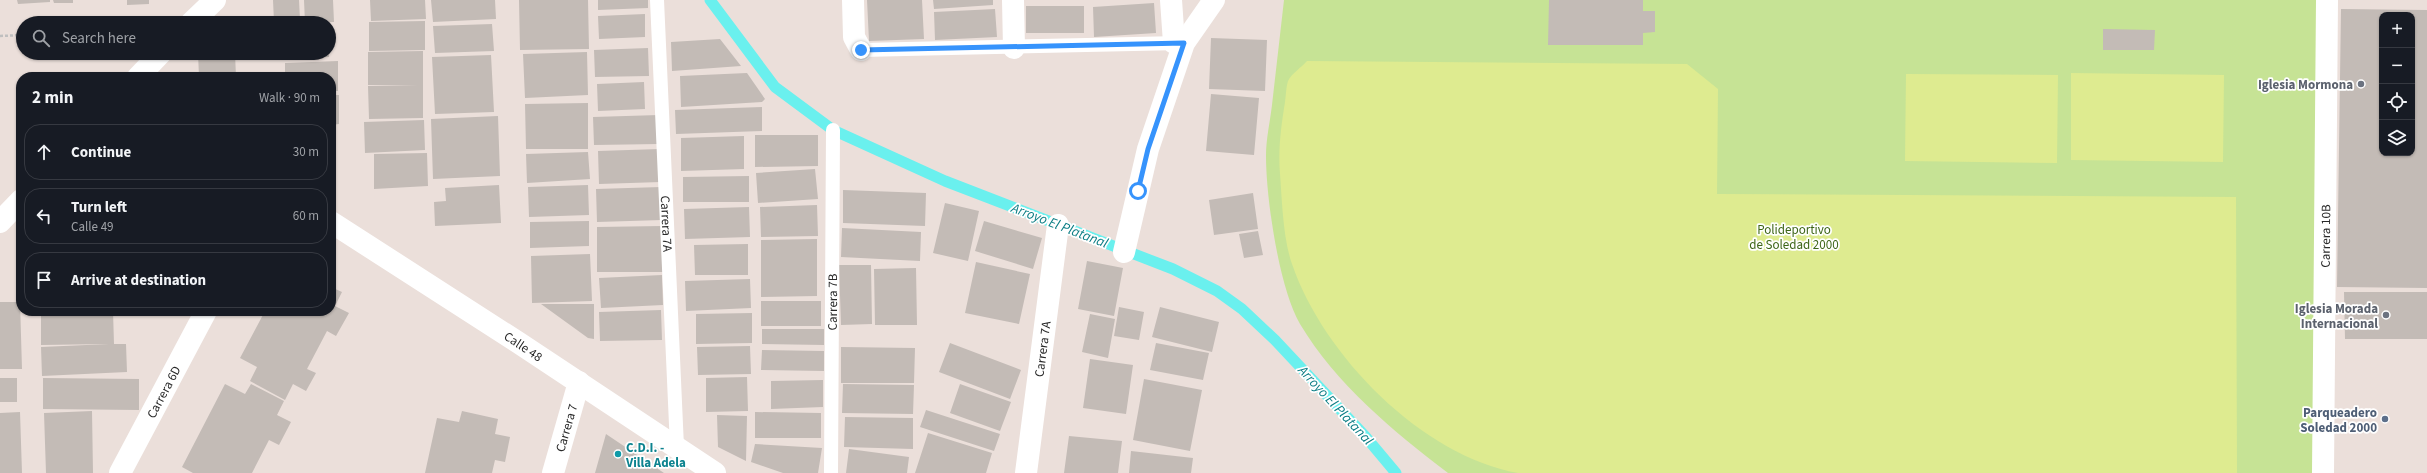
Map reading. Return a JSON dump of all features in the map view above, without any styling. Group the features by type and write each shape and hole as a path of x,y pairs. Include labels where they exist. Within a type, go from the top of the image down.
{"street":[{"path":"198,16 215,0"},
{"path":"853,0 854,37 861,50"},
{"path":"1013,0 1014,48"},
{"path":"1172,0 1179,43"},
{"path":"1124,252 1148,149 1179,43 1214,0"},
{"name":"Carrera 10B","path":"2323,473 2327,0"},
{"path":"143,72 154,60"},
{"path":"0,222 16,205"},
{"name":"Calle 48","path":"336,225 579,382 714,473"},
{"name":"Carrera 7A","path":"1026,473 1058,225"},
{"name":"Carrera 6D","path":"120,473 203,316"},
{"name":"Carrera 7","path":"553,473 579,382"}],"lane":[{"name":"Carrera 7A","path":"657,0 677,447"},
{"path":"861,50 1014,48 1179,43"},
{"name":"Carrera 7B","path":"831,473 833,130"}],"path":[{"path":"0,36 16,35"}],"green space":[{"name":"Polideportivo de Soledad 2000","path":"1284,0 2322,0 2319,473 1448,473 1386,423 1331,367 1314,346 1300,324 1286,288 1280,266 1271,218 1266,156"},
{"name":"Polideportivo de Soledad 2000","path":"1307,61 1687,64 1718,89 1717,194 2236,197 2237,473 1518,473 1482,463 1447,446 1412,423 1381,396 1352,366 1327,333 1307,298 1292,264 1287,243 1282,207 1279,156 1281,129 1288,81"},
{"path":"2071,73 2224,75 2223,162 2071,160"},
{"path":"1906,74 2058,75 2057,163 1905,161"}],"building":[{"path":"17,0 50,0 50,2 18,4"},
{"path":"53,0 73,0 73,3 54,3"},
{"path":"127,0 149,0 149,4 127,5"},
{"path":"273,0 299,0 300,16 274,16"},
{"path":"304,0 333,0 334,16 305,16"},
{"path":"370,0 425,0 426,19 371,21"},
{"path":"431,0 495,0 496,19 433,22"},
{"path":"519,0 588,0 589,49 520,50"},
{"path":"598,0 648,0 648,8 598,10"},
{"path":"867,0 922,0 924,39 869,41"},
{"path":"933,0 993,0 993,5 934,9"},
{"path":"1549,0 1643,0 1643,11 1655,11 1655,32 1643,33 1643,45 1548,45"},
{"path":"1154,3 1156,33 1094,37 1093,7"},
{"path":"1026,6 1084,6 1084,33 1026,33"},
{"path":"995,9 997,37 935,40 934,12"},
{"name":"Iglesia Mormona","path":"2341,9 2427,10 2427,288 2337,287"},
{"path":"645,14 645,37 599,39 598,16"},
{"path":"425,21 425,50 369,51 369,22"},
{"path":"492,24 494,51 435,53 433,26"},
{"path":"2103,29 2155,30 2154,50 2103,50"},
{"path":"1211,38 1267,40 1265,91 1209,89"},
{"path":"720,39 741,66 672,71 671,42"},
{"path":"648,48 649,76 595,77 594,50"},
{"path":"423,51 423,118 369,119 368,86 418,85 368,85 368,52"},
{"path":"587,52 588,95 525,98 523,54"},
{"path":"491,55 494,112 435,114 432,57"},
{"path":"198,60 235,60 236,72 199,72"},
{"path":"338,61 338,91 336,91 336,72 285,72 285,63"},
{"path":"747,73 765,99 762,102 681,107 680,76"},
{"path":"644,82 645,109 598,111 597,84"},
{"path":"1211,94 1259,98 1254,155 1206,151"},
{"path":"336,95 339,95 339,124 336,124"},
{"path":"588,103 588,149 526,149 525,104"},
{"path":"762,107 762,131 676,134 675,110"},
{"path":"659,115 659,144 594,145 593,117"},
{"path":"498,116 500,176 433,179 431,119"},
{"path":"424,120 425,150 365,153 364,122"},
{"path":"755,135 818,135 818,166 755,167"},
{"path":"744,136 744,169 681,171 681,138"},
{"path":"660,149 661,182 599,184 598,151"},
{"path":"588,152 590,179 527,183 526,154"},
{"path":"427,153 428,186 374,189 374,154"},
{"path":"815,169 818,199 758,203 756,173"},
{"path":"749,176 749,202 683,202 683,177"},
{"path":"499,185 501,223 435,226 434,202 446,201 445,188"},
{"path":"588,185 589,215 529,217 528,187"},
{"path":"661,187 662,220 597,222 596,189"},
{"path":"843,190 926,193 925,226 843,223"},
{"path":"1253,193 1258,229 1214,235 1209,200"},
{"path":"945,203 979,211 968,261 933,253"},
{"path":"817,205 818,236 761,237 760,207"},
{"path":"749,207 750,237 685,239 684,209"},
{"path":"589,221 589,246 530,248 530,222"},
{"path":"984,221 1042,238 1033,269 975,251"},
{"path":"662,226 663,272 597,272 597,227"},
{"path":"842,228 921,232 920,261 841,257"},
{"path":"1258,231 1263,255 1244,258 1239,234"},
{"path":"817,239 817,296 761,297 761,240"},
{"path":"748,244 748,275 695,275 694,245"},
{"path":"590,254 592,301 532,303 531,256"},
{"path":"1087,261 1123,268 1114,316 1078,309"},
{"path":"976,262 1030,274 1019,324 965,313"},
{"path":"839,265 871,265 872,324 841,325"},
{"path":"916,268 917,325 875,325 874,269"},
{"path":"662,275 663,305 601,308 599,278"},
{"path":"750,279 751,308 686,311 685,281"},
{"path":"336,289 342,292 336,304"},
{"name":"Iglesia Morada Internacional","path":"2344,292 2427,292 2427,339 2345,339"},
{"path":"761,301 821,301 821,326 761,326"},
{"path":"0,302 16,302 16,316 20,316 22,369 0,369"},
{"path":"541,304 594,304 594,339 588,338"},
{"path":"336,306 349,313 336,336 327,331 307,369 316,373 306,391 293,384 285,400 250,381 257,367 240,358 262,316 336,316"},
{"path":"1119,307 1144,312 1139,340 1114,336"},
{"path":"1160,307 1219,322 1212,352 1152,337"},
{"path":"661,310 662,340 600,341 599,312"},
{"path":"752,313 752,343 696,344 696,314"},
{"path":"1090,314 1115,319 1108,358 1082,352"},
{"path":"41,316 113,316 114,344 126,344 127,372 42,376 41,347 109,344 41,345"},
{"path":"762,329 824,329 824,345 762,344"},
{"path":"950,343 1021,370 1010,399 939,372"},
{"path":"1156,343 1209,353 1203,380 1150,370"},
{"path":"750,346 751,374 698,375 697,347"},
{"path":"841,347 915,348 914,383 841,383"},
{"path":"762,350 824,351 824,371 761,370"},
{"path":"1090,359 1133,365 1126,414 1083,408"},
{"path":"747,377 748,411 706,412 706,378"},
{"path":"0,378 17,378 17,402 0,402"},
{"path":"43,378 139,379 139,410 43,409"},
{"path":"1144,379 1202,390 1190,451 1133,440"},
{"path":"823,380 823,407 771,409 771,381"},
{"path":"225,384 245,394 251,384 284,401 277,415 291,422 279,445 269,440 252,473 193,473 182,467"},
{"path":"843,384 914,385 913,414 842,413"},
{"path":"960,384 1011,402 1000,431 950,413"},
{"path":"926,410 1000,434 994,451 920,427"},
{"path":"92,411 93,473 46,473 44,413"},
{"path":"462,411 498,419 495,434 510,437 505,462 495,460 492,473 425,473 437,418 459,422"},
{"path":"20,412 22,473 0,473 0,413"},
{"path":"755,412 821,413 821,438 755,438"},
{"path":"717,415 747,416 746,461 718,447"},
{"path":"845,417 913,418 913,449 844,447"},
{"path":"928,433 992,453 986,473 915,473"},
{"name":"C.D.I. - Villa Adela","path":"606,434 664,473 595,473"},
{"path":"1069,436 1122,441 1118,473 1064,473"},
{"path":"755,444 822,448 818,473 783,473 751,462"},
{"path":"849,449 909,457 907,473 846,473"},
{"path":"1131,451 1193,458 1191,473 1129,473"}],"waterway":[{"name":"Arroyo El Platanal","path":"710,0 775,87 833,130 945,181 1173,269 1217,291 1242,309 1275,340 1365,436 1396,473"}],"place":[{"name":"Iglesia Mormona","path":"2361,84"},
{"name":"Iglesia Morada Internacional","path":"2386,315"},
{"name":"Parqueadero Soledad 2000","path":"2385,419"},
{"name":"C.D.I. - Villa Adela","path":"618,454"}],"route":[{"path":"861,50 1014,48 1184,43 1148,149 1138,191"}]}
